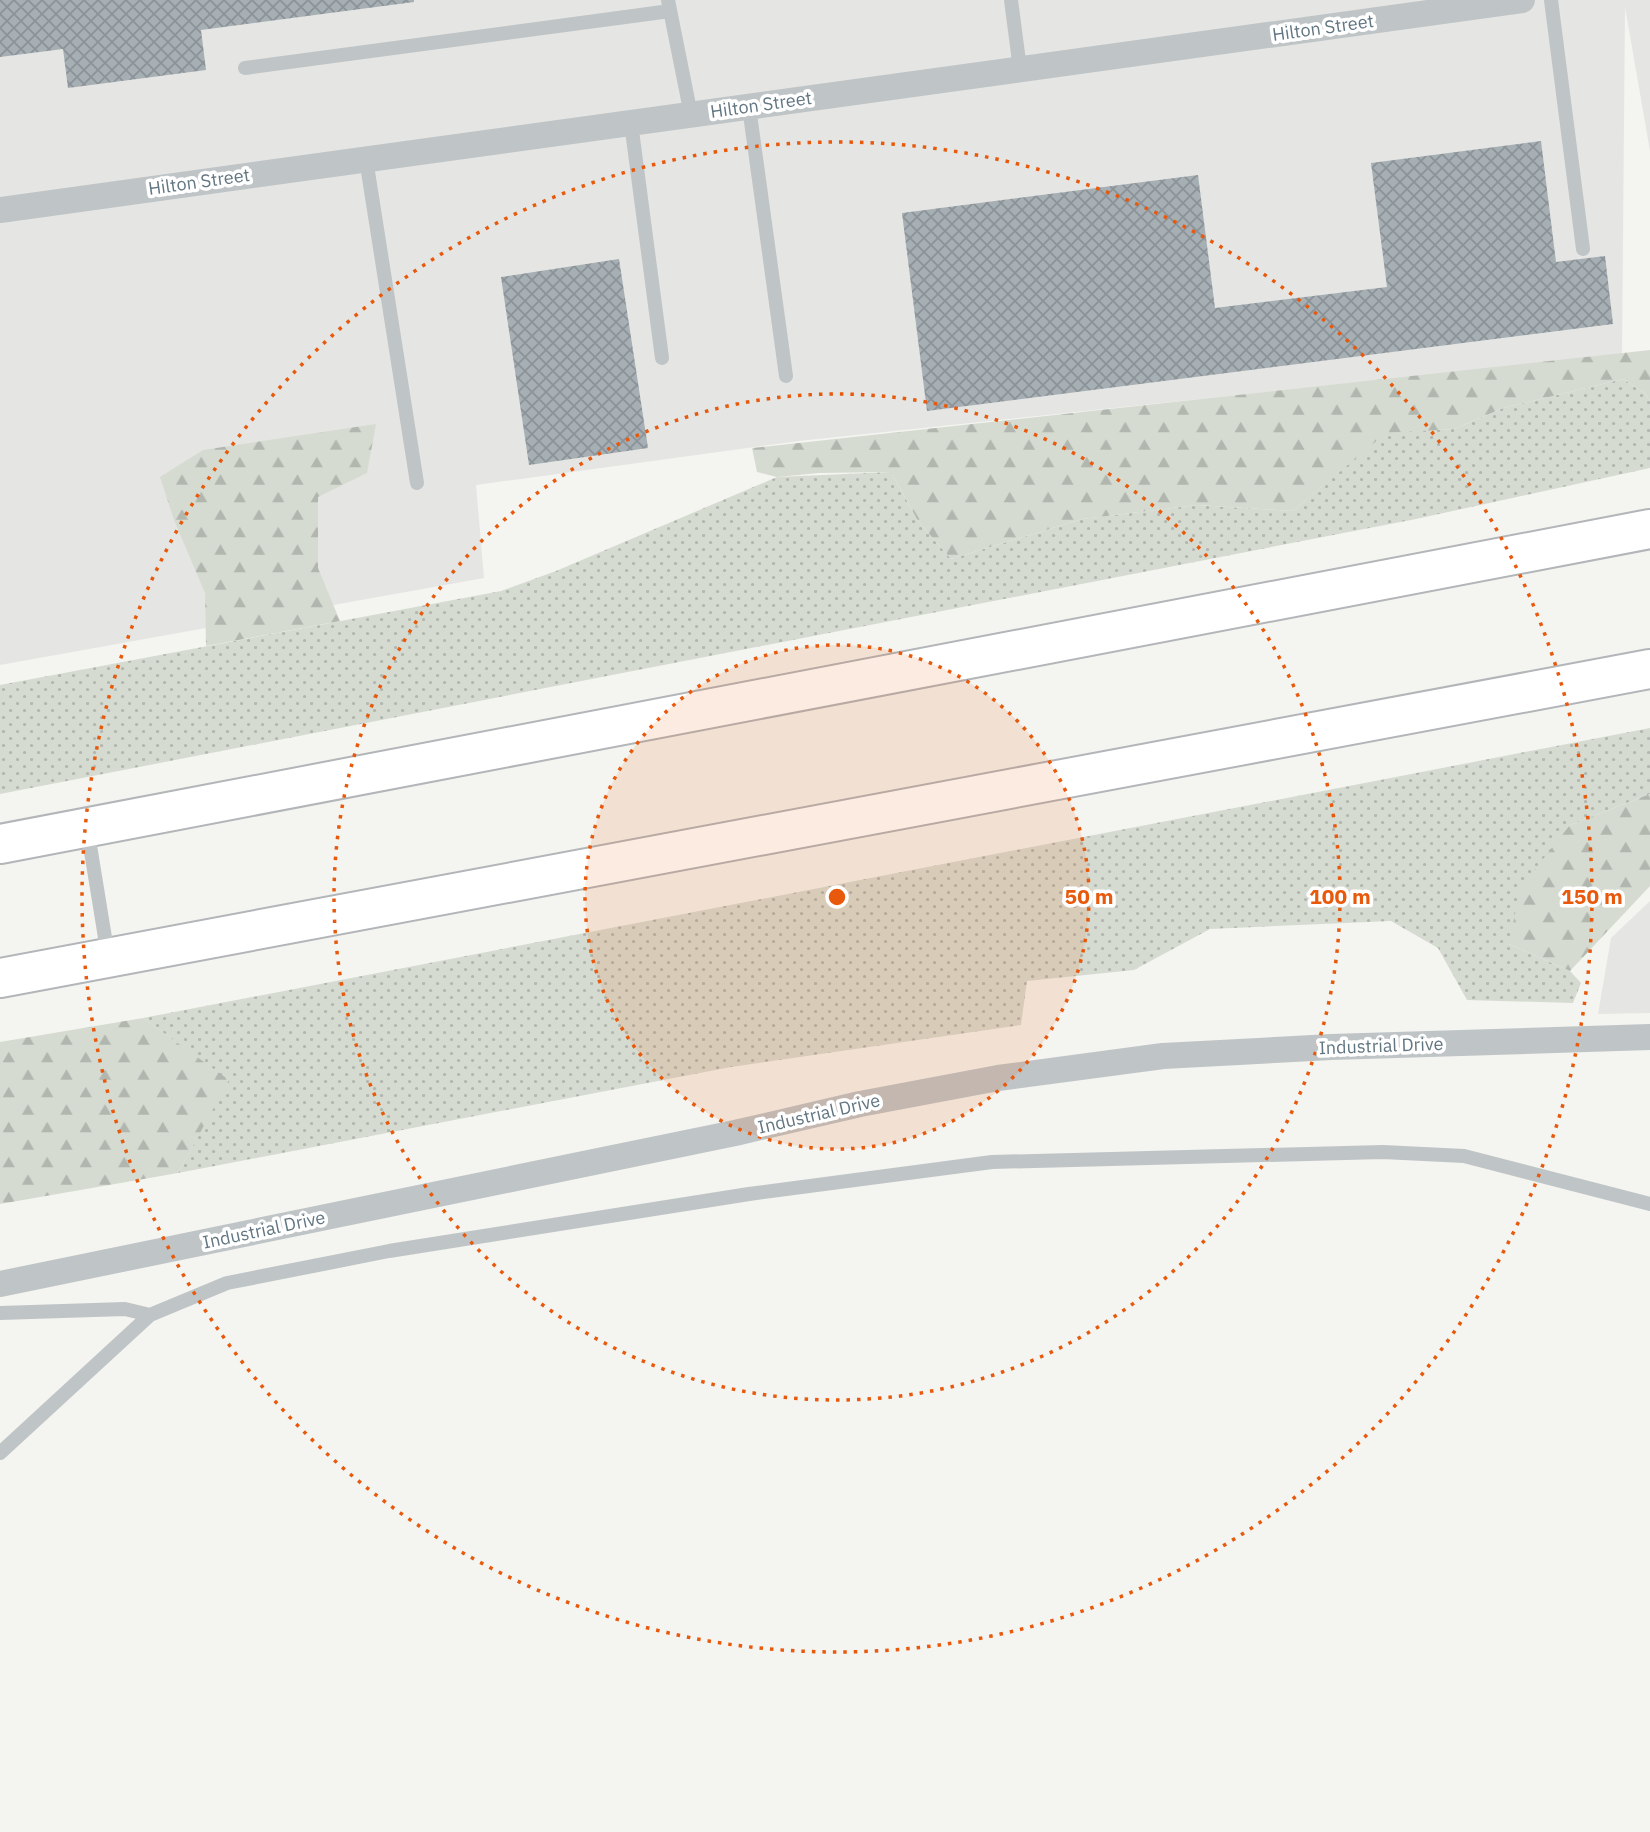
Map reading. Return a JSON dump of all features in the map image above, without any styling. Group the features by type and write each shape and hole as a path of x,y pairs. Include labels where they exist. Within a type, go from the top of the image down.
{"highway":[{"path":"0,844 1650,529"},
{"path":"0,978 1650,669"}],"street":[{"name":"Hilton Street","path":"0,210 1020,69 1437,6 1522,0"},
{"name":"Industrial Drive","path":"0,1284 735,1133 860,1104 998,1078 1175,1055 1331,1046 1650,1037"}],"lane":[{"path":"1011,0 1020,69"},
{"path":"1551,0 1583,249"},
{"path":"245,68 669,5 691,115"},
{"path":"749,107 786,376"},
{"path":"631,123 662,358"},
{"path":"366,159 417,483"},
{"path":"87,827 109,957"},
{"path":"3,1449 150,1315 227,1283 389,1251 748,1194 992,1162 1383,1152 1464,1156 1650,1204"},
{"path":"0,1313 125,1309 150,1315"}],"shaded area":[{"path":"0,0 1650,0 1650,151 1625,7 1622,355 799,441 476,485 484,578 0,665"},
{"path":"1650,901 1650,1013 1598,1014 1611,938"}],"green space":[{"path":"1650,350 1650,401 1646,394 1623,379 1503,408 1454,429 1386,433 1293,511 1197,505 1082,519 951,559 918,521 891,472 819,473 777,477 757,472 752,448"},
{"path":"1623,379 1646,394 1650,401 1650,468 1416,519 0,794 0,685 501,591 556,571 777,477 891,472 918,521 951,559 1082,519 1197,505 1293,511 1386,432 1454,429 1503,408"},
{"path":"376,424 367,473 318,497 318,568 340,621 206,646 205,593 174,520 160,477 203,450"},
{"path":"1650,728 1650,794 1570,825 1509,944 1570,971 1581,983 1573,1003 1467,1000 1438,948 1391,921 1210,929 1134,970 1027,981 1021,1025 731,1067 178,1173 228,1080 143,1018"},
{"path":"1650,794 1650,886 1570,971 1509,944 1520,888 1570,825"},
{"path":"143,1018 229,1080 178,1173 0,1204 0,1042"}],"building":[{"path":"0,0 414,2 201,30 206,70 68,88 63,49 0,57"},
{"path":"1541,141 1556,262 1605,256 1613,324 927,411 902,213 1198,175 1215,308 1387,287 1371,163"},
{"path":"619,259 648,448 529,465 501,277"}]}
